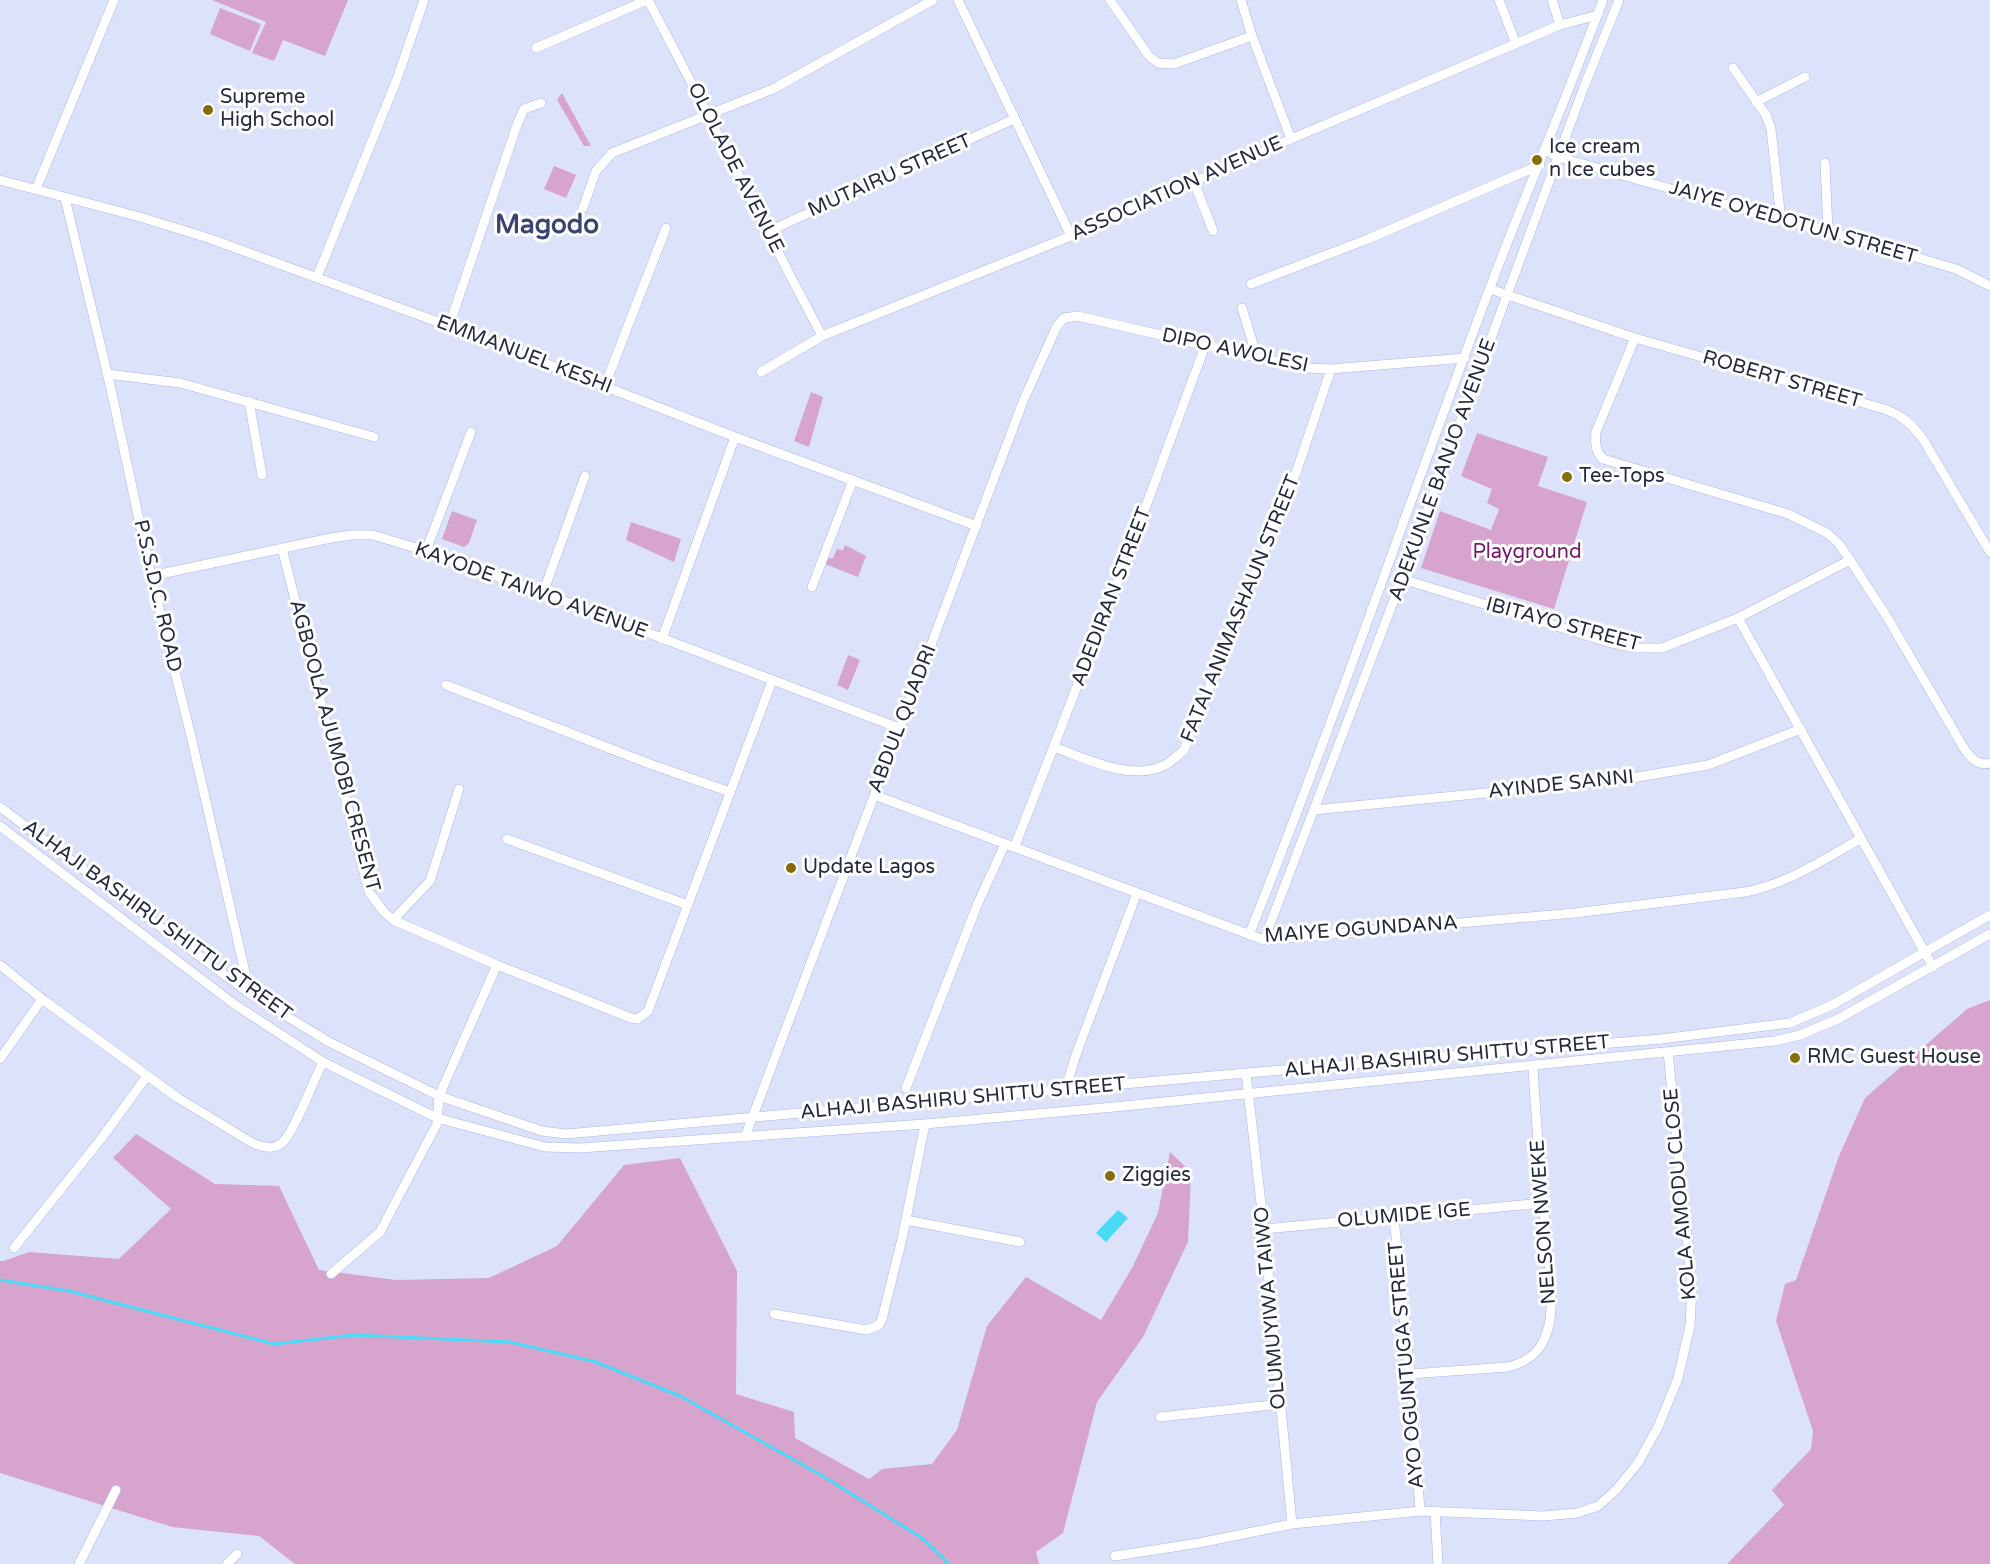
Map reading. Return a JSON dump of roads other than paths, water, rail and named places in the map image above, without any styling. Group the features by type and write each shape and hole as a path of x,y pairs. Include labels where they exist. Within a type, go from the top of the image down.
{"street":[{"path":"36,189 114,0"},
{"path":"317,277 397,79 424,0"},
{"path":"536,48 647,0"},
{"name":"OLOLADE AVENUE","path":"647,0 710,116 767,232 822,336"},
{"path":"583,208 596,171 612,153 653,135 710,116 773,89 933,0"},
{"path":"958,0 1071,236"},
{"path":"1110,0 1149,56 1158,63 1174,64 1252,36"},
{"path":"1240,0 1291,139"},
{"path":"1499,0 1516,44"},
{"path":"1552,0 1560,24"},
{"name":"ADEKUNLE BANJO AVENUE","path":"1249,935 1305,795 1490,289 1603,0"},
{"name":"ADEKUNLE BANJO AVENUE","path":"1264,940 1402,579 1584,87 1619,0"},
{"name":"ASSOCIATION AVENUE","path":"761,372 822,336 1071,236 1560,24 1598,15"},
{"path":"1733,68 1766,116 1771,129 1781,220"},
{"path":"1756,102 1805,77"},
{"path":"449,326 517,125 524,109 541,103"},
{"name":"MUTAIRU STREET","path":"767,232 1014,119"},
{"name":"JAIYE OYEDOTUN STREET","path":"1546,150 1558,157 1781,220 1828,231 1956,269 1990,286"},
{"path":"1825,163 1828,231"},
{"path":"1251,284 1368,239 1540,165"},
{"name":"EMMANUEL KESHI","path":"0,180 208,238 449,326 977,526"},
{"path":"1194,182 1213,231"},
{"name":"P.S.S.D.C. ROAD","path":"65,198 250,994"},
{"path":"605,385 666,228"},
{"name":"ROBERT STREET","path":"1490,289 1635,338 1884,409 1902,417 1924,441 1990,552"},
{"path":"1242,308 1257,357"},
{"name":"DIPO AWOLESI","path":"1078,316 1304,368 1331,369 1465,357"},
{"name":"ABDUL QUADRI","path":"745,1137 1024,399 1057,326 1065,318 1078,316"},
{"path":"1635,338 1596,432 1595,443 1598,454 1603,459 1788,514 1827,533 1839,544 1887,617 1965,750 1974,761 1983,765 1990,763"},
{"name":"ADEDIRAN STREET","path":"906,1088 978,903 1010,845 1054,747 1205,346"},
{"name":"FATAI ANIMASHAUN STREET","path":"1054,747 1098,762 1132,770 1149,770 1166,764 1184,750 1298,470 1331,369"},
{"path":"107,374 140,376 180,383 374,437"},
{"path":"249,402 262,474"},
{"path":"426,551 471,432"},
{"path":"662,639 735,436"},
{"path":"543,593 585,476"},
{"path":"812,587 853,480"},
{"name":"KAYODE TAIWO AVENUE","path":"152,576 352,535 373,535 426,551 543,593 899,728"},
{"name":"AGBOOLA AJUMOBI CRESENT","path":"282,548 369,892 393,920 497,965 631,1018 638,1019 648,1011 772,681"},
{"name":"IBITAYO STREET","path":"1402,579 1608,642 1636,648 1662,648 1738,618 1850,560"},
{"path":"1738,618 1933,967"},
{"path":"446,685 650,764 730,792"},
{"name":"AYINDE SANNI","path":"1314,810 1638,777 1708,765 1801,729"},
{"path":"393,920 435,873 459,789"},
{"name":"MAIYE OGUNDANA","path":"874,795 1264,940 1575,913 1745,892 1766,888 1791,878 1860,839"},
{"path":"0,820 3,809"},
{"name":"ALHAJI BASHIRU SHITTU STREET","path":"3,809 250,994 329,1042 440,1096 542,1131 566,1134 1246,1073 1661,1039 1790,1023 1832,1005 1990,915"},
{"name":"ALHAJI BASHIRU SHITTU STREET","path":"0,826 243,1010 323,1062 437,1118 545,1147 580,1148 925,1124 1775,1041 1800,1035 1838,1019 1990,934"},
{"path":"507,839 688,905"},
{"path":"1065,1090 1137,893"},
{"path":"0,965 42,999 198,1112 254,1144 274,1147 282,1143 290,1132 323,1062"},
{"path":"331,1274 380,1232 437,1124 440,1096 497,965"},
{"path":"243,1010 250,994"},
{"path":"0,1059 42,999"},
{"name":"KOLA AMODU CLOSE","path":"1115,1556 1199,1543 1292,1524 1420,1511 1544,1516 1577,1513 1598,1506 1615,1491 1638,1463 1658,1427 1678,1378 1690,1326 1692,1287 1668,1052"},
{"name":"NELSON NWEKE","path":"1410,1374 1523,1363 1535,1355 1547,1333 1550,1317 1550,1280 1533,1066"},
{"name":"OLUMUYIWA TAIWO","path":"1246,1073 1264,1229 1292,1524"},
{"path":"14,1248 101,1139 147,1076"},
{"path":"774,1314 852,1329 867,1330 879,1325 906,1220 925,1124"},
{"name":"OLUMIDE IGE","path":"1264,1229 1543,1203"},
{"name":"AYO OGUNTUGA STREET","path":"1394,1218 1410,1374 1420,1511"},
{"path":"906,1220 1020,1242"},
{"path":"1161,1417 1281,1404"},
{"path":"79,1564 116,1490"},
{"path":"1435,1511 1438,1564"},
{"path":"227,1564 237,1554"}],"water":[{"path":"1118,1210 1128,1218 1106,1242 1096,1233"}],"waterway":[{"path":"0,1280 69,1291 274,1344 354,1335 510,1342 596,1362 680,1396 821,1475 922,1538 949,1564"}],"place":[{"name":"Supreme High School","path":"208,110"},
{"name":"Ice cream n Ice cubes","path":"1537,160"},
{"name":"Tee-Tops","path":"1567,477"},
{"name":"Update Lagos","path":"791,868"},
{"name":"RMC Guest House","path":"1795,1058"},
{"name":"Ziggies","path":"1110,1176"}],"district":[{"name":"Magodo","path":"547,226"}],"park label":[{"name":"Playground","path":"1527,553"}]}
